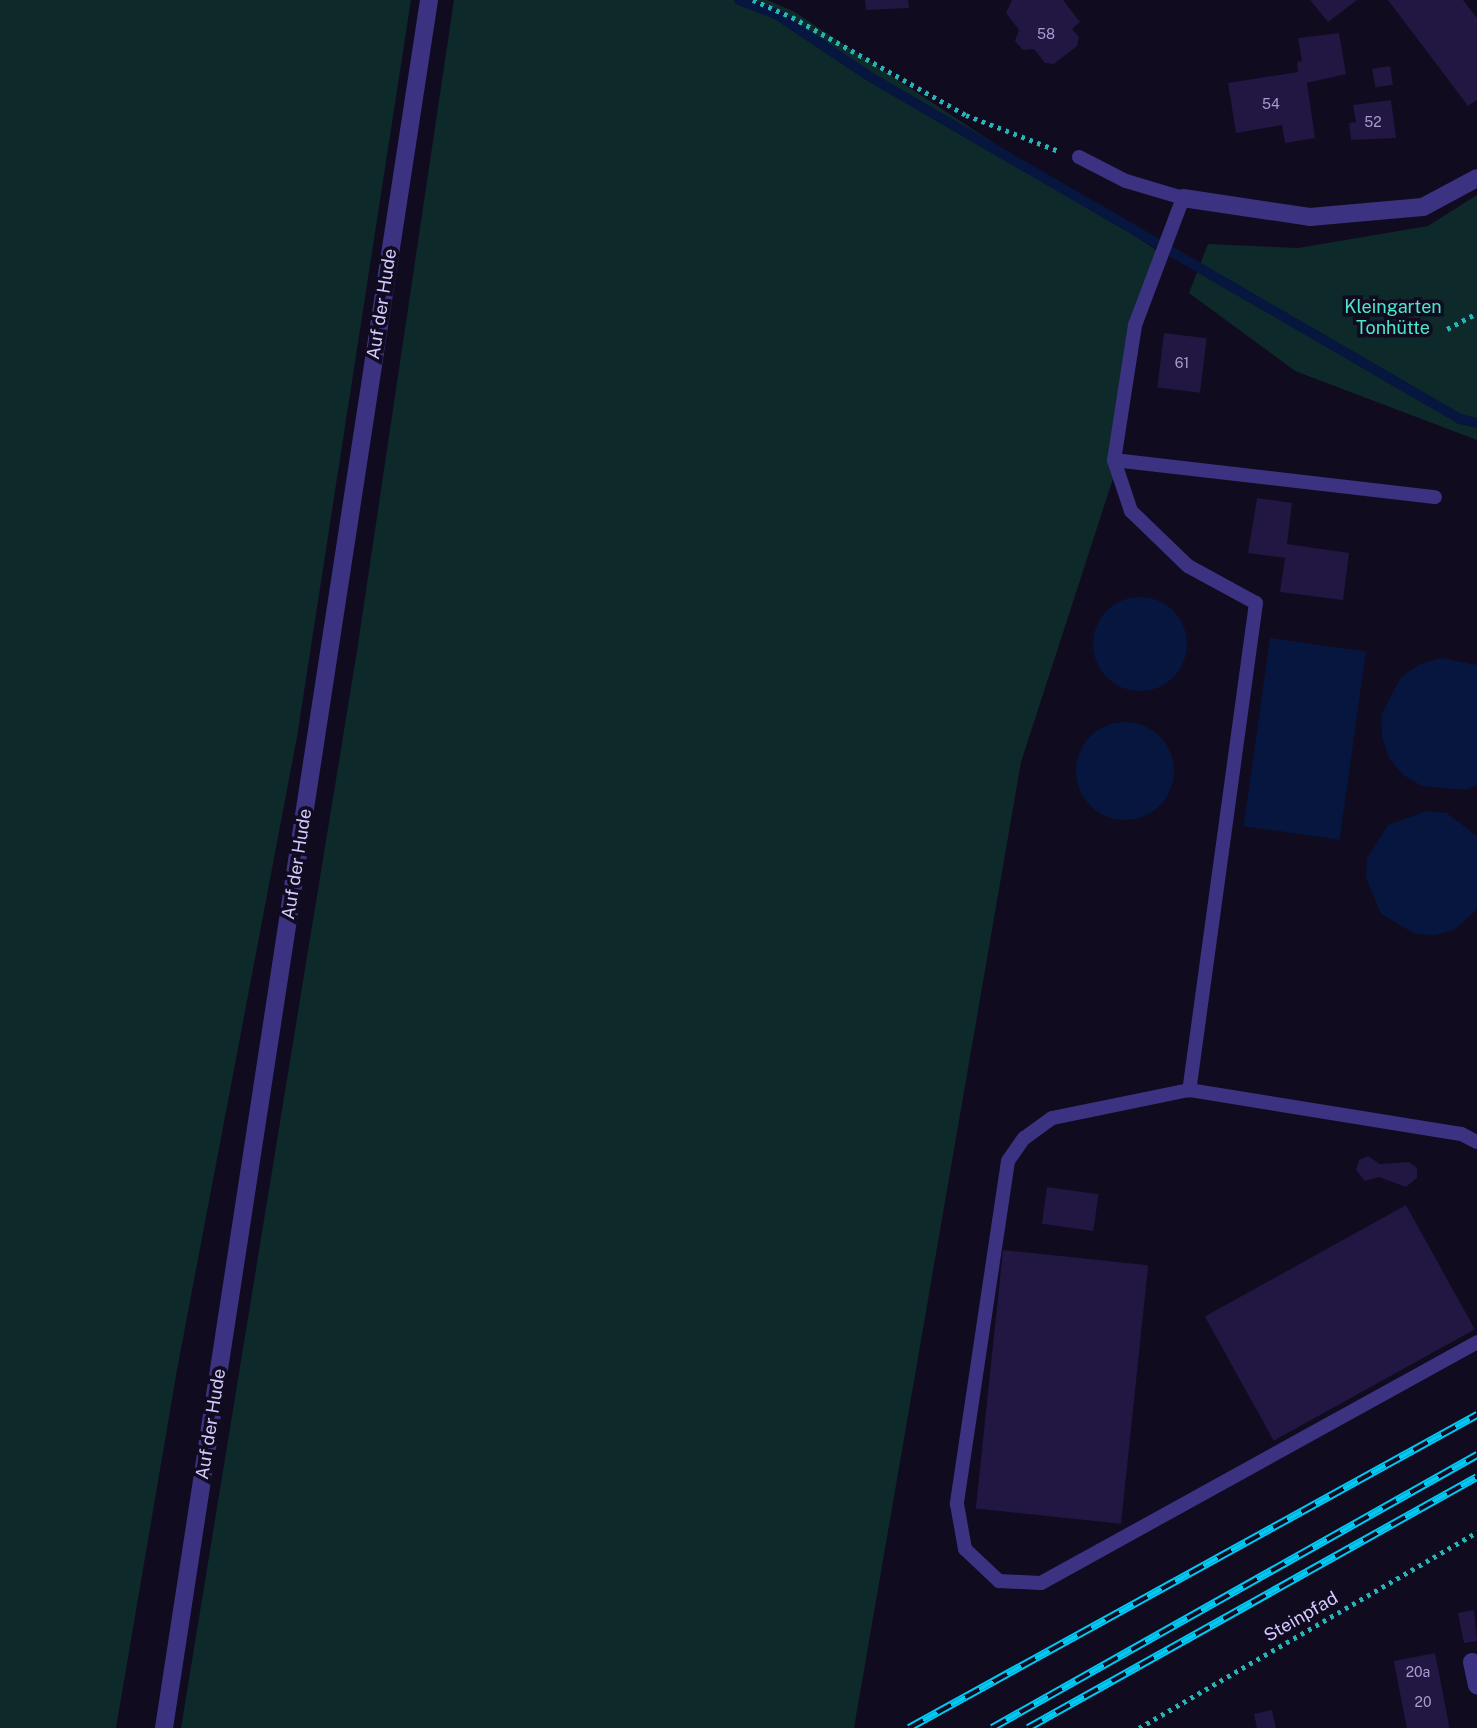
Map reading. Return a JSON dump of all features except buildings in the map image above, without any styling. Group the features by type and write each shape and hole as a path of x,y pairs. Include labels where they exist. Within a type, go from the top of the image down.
{"street":[{"name":"Auf der Hude","path":"164,1728 429,0"},
{"path":"1183,198 1310,217 1423,207 1477,178"},
{"path":"1472,1662 1477,1685"}],"lane":[{"path":"1079,157 1126,181 1183,198 1135,325 1114,460 1131,511 1146,531 1188,566 1256,603 1189,1090"},
{"path":"1114,460 1435,497"},
{"path":"1477,1142 1461,1134 1189,1090 1052,1118 1024,1138 1008,1161 957,1504 965,1549 981,1569 999,1581 1041,1583 1477,1342"}],"path":[{"path":"753,0 792,17 966,115 1018,138 1079,157"},
{"path":"1447,329 1477,313"},
{"name":"Steinpfad","path":"1139,1728 1477,1532"}],"green space":[{"path":"0,0 411,0 297,737 177,1370 116,1728 0,1728"},
{"path":"454,0 767,0 793,11 1167,257 1142,327 1121,454 1021,762 854,1728 181,1728 357,651"},
{"name":"Kleingarten Tonhütte","path":"1477,195 1477,440 1295,371 1189,293 1208,244 1298,248 1428,226"}],"water":[{"path":"1140,597 1158,601 1173,611 1183,626 1187,644 1183,662 1173,677 1158,687 1140,691 1122,687 1107,677 1097,662 1093,644 1097,626 1107,611 1122,601"},
{"path":"1270,638 1366,651 1340,840 1244,826"},
{"path":"1441,658 1477,665 1477,785 1465,790 1422,786 1403,775 1389,758 1382,737 1381,715 1401,677 1420,664"},
{"path":"1125,722 1144,726 1159,737 1170,752 1174,771 1170,790 1159,805 1144,816 1125,820 1106,816 1091,805 1080,790 1076,771 1080,752 1091,737 1106,726"},
{"path":"1426,811 1447,813 1477,836 1477,910 1454,930 1435,935 1415,934 1381,914 1366,878 1367,858 1388,825"}],"waterway":[{"path":"739,0 776,14 872,78 1460,419 1477,423"}],"railway":[{"path":"909,1728 1477,1415"},
{"path":"992,1728 1477,1455"},
{"path":"1028,1728 1477,1477"}]}
